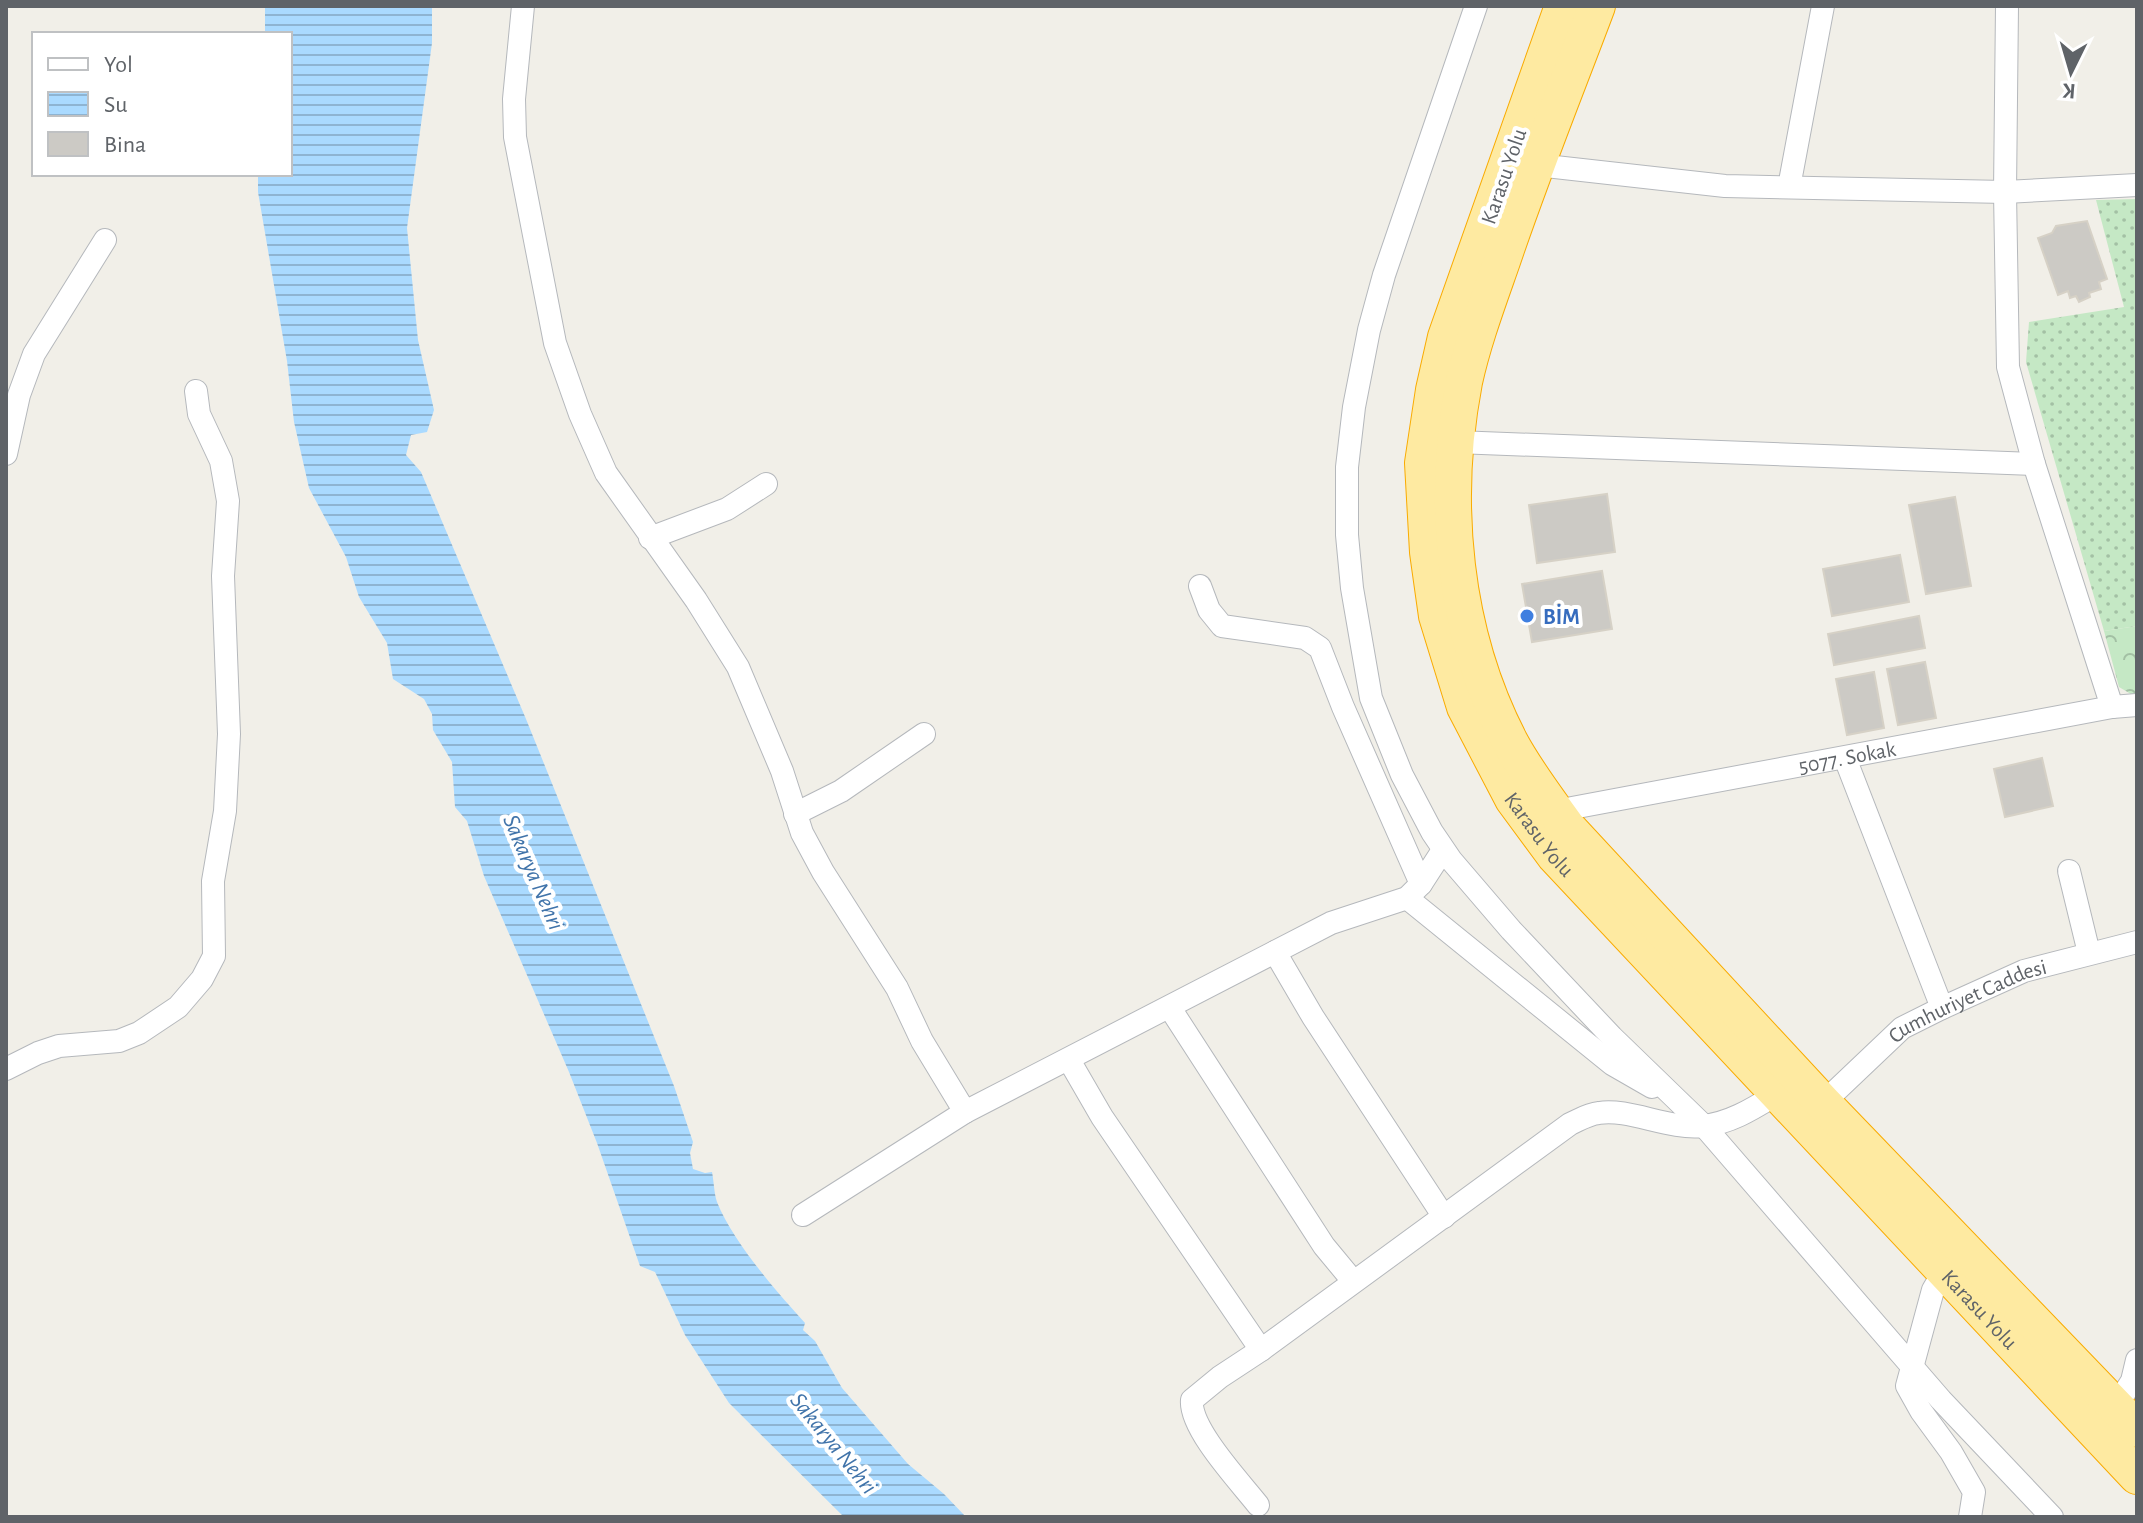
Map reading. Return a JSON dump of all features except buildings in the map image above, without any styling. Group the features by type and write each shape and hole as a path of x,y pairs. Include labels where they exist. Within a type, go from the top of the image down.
{"highway":[{"name":"Karasu Yolu","path":"1563,6 1446,337 1423,463 1428,552 1437,616 1465,707 1513,799 1555,856 2137,1476"},
{"name":"Karasu Yolu","path":"1597,6 1479,328 1465,380 1453,484 1454,537 1470,643 1509,741 1567,827 1823,1103 2127,1418"}],"street":[{"path":"523,6 516,71 515,137 555,343 580,414 606,473 696,600 738,667 776,758 802,833 823,872 897,988 922,1041 965,1112"},
{"path":"1476,6 1376,302 1354,407 1347,467 1347,535 1352,588 1371,698 1402,775 1443,850 1511,930 1612,1037 1704,1126 1912,1366 2052,1517"},
{"path":"1789,187 1823,6"},
{"path":"2007,6 2005,192 2008,367 2034,464 2112,707"},
{"path":"1537,165 1725,186 2005,192 2137,185"},
{"path":"6,454 19,395 34,354 105,240"},
{"path":"6,1069 59,1046 119,1041 139,1033 178,1007 202,979 214,956 213,881 225,811 229,734 223,576 228,501 221,461 199,414 196,391"},
{"path":"1456,442 2034,464"},
{"path":"650,538 727,509 766,484"},
{"path":"1200,586 1209,610 1222,626 1305,638 1320,648 1414,891 1612,1064 1680,1103"},
{"name":"5077. Sokak","path":"1556,811 2112,707 2137,705"},
{"path":"795,814 841,791 924,734"},
{"path":"1845,758 1942,1008"},
{"path":"803,1215 965,1112 1331,923 1414,891 1443,850"},
{"path":"2069,871 2089,953"},
{"name":"Cumhuriyet Caddesi","path":"1823,1103 1902,1028 2024,971 2137,942"},
{"path":"1275,952 1313,1017 1444,1217"},
{"path":"1170,1008 1324,1246 1353,1281"},
{"path":"1069,1060 1102,1117 1261,1350"},
{"path":"1258,1505 1204,1433 1193,1413 1191,1404 1220,1377 1570,1124 1592,1114 1609,1112 1673,1125 1704,1126 1742,1115 1777,1094"},
{"path":"1944,1271 1933,1290 1907,1386 1974,1492 1970,1517"},
{"path":"2127,1418 2137,1360"}],"green space":[{"path":"2137,199 2137,626 2104,631 2026,362 2029,322 2124,307 2096,200"},
{"path":"2137,626 2136,697 2119,687 2104,631"}],"water":[{"name":"Sakarya Nehri","path":"265,6 432,6 432,43 407,228 418,340 434,410 427,432 411,435 406,455 421,472 526,719 674,1086 693,1142 690,1153 693,1169 712,1172 717,1202 733,1233 805,1323 803,1330 815,1341 842,1388 908,1464 966,1517 844,1517 729,1403 685,1335 655,1272 640,1266 569,1072 484,876 467,821 455,807 452,762 433,730 432,714 424,699 393,679 387,643 359,597 346,557 309,488 294,422 287,361 258,192 258,176 292,176 292,32 265,32"}],"place":[{"name":"BİM","path":"1527,616"}]}
